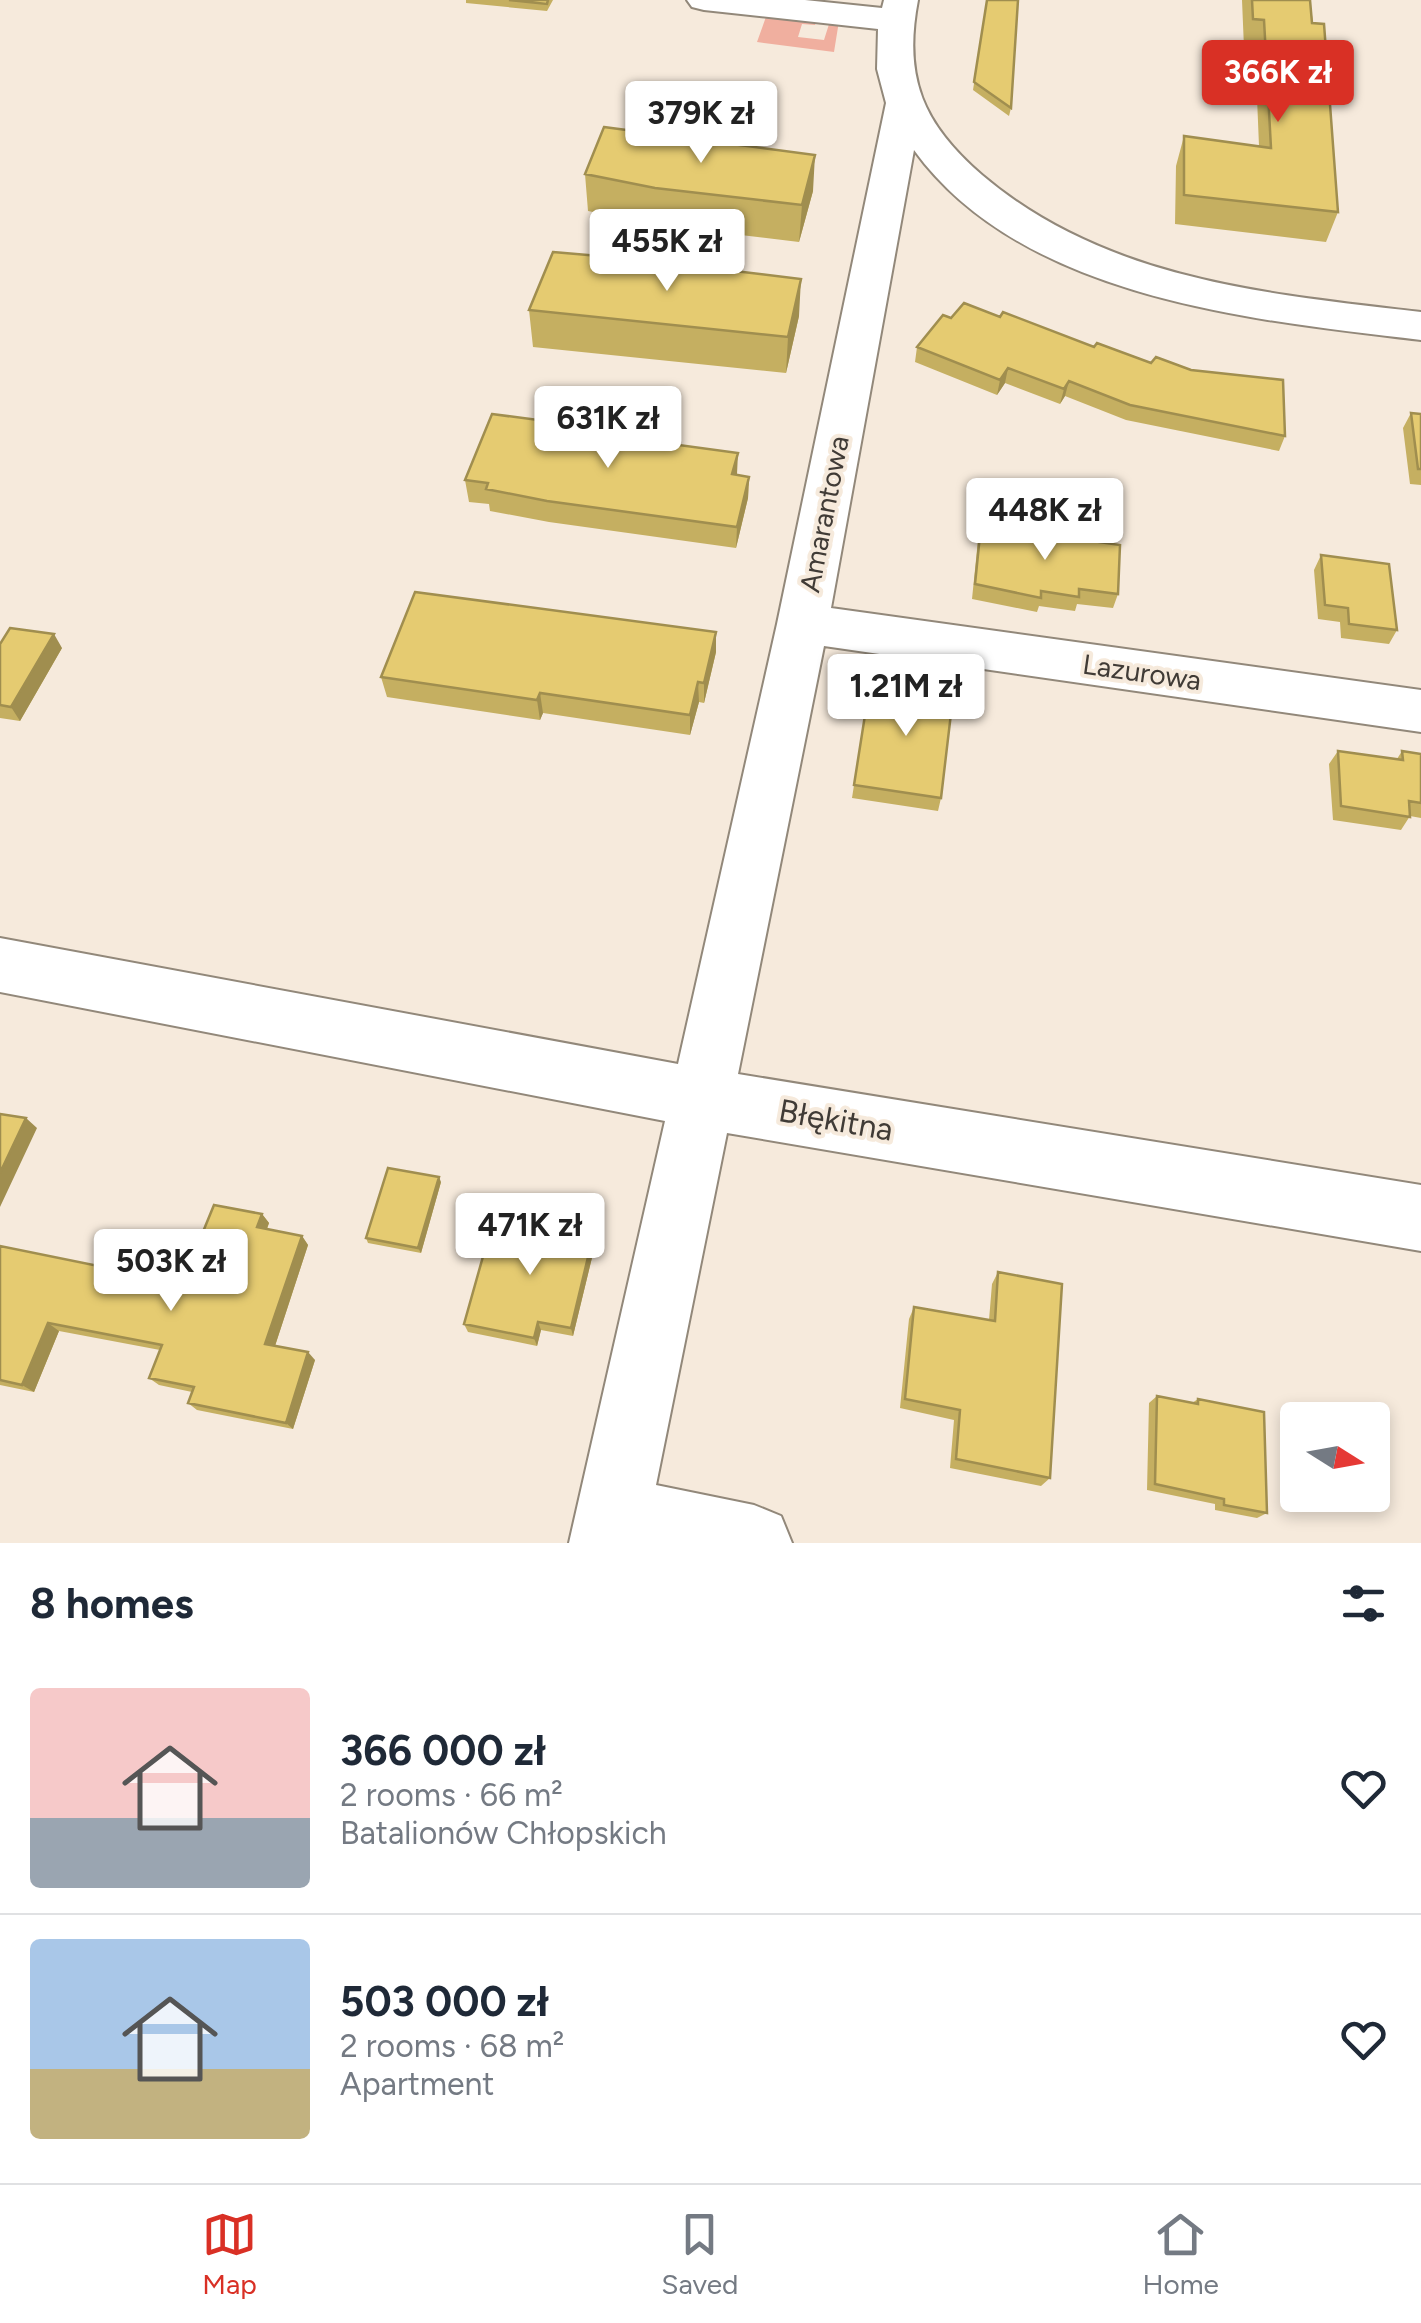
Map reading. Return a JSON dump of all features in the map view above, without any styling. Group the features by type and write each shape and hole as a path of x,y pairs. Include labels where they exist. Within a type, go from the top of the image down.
{"street":[{"path":"704,0 898,10 894,70 903,106 932,149 971,189 1012,221 1082,257 1161,284 1253,306 1421,326"},
{"name":"Amarantowa","path":"700,1098 803,624 903,106"},
{"name":"Lazurowa","path":"803,624 1421,711"},
{"name":"Błękitna","path":"0,965 700,1098 1421,1218"},
{"path":"700,1098 610,1528 754,1543"}],"shaded area":[{"path":"767,14 817,19 815,25 802,24 798,37 824,40 830,21 839,21 834,52 757,42"}],"building":[{"path":"509,0 548,0 547,4"},
{"path":"987,0 1018,0 1011,108 974,82"},
{"path":"1252,0 1310,0 1312,23 1324,24 1338,212 1184,195 1184,136 1271,148 1264,20 1253,19"},
{"path":"604,127 815,155 802,205 655,188 585,174"},
{"path":"553,252 801,279 788,337 529,310"},
{"path":"964,303 1000,317 1003,312 1094,347 1097,343 1151,363 1156,357 1191,370 1283,380 1285,436 1130,405 1069,381 1064,389 1008,368 1000,380 917,347 943,315 951,318"},
{"path":"1411,413 1421,414 1421,469 1418,469"},
{"path":"492,414 629,432 627,438 738,453 732,474 749,477 737,527 547,501 486,489 488,483 465,480"},
{"path":"981,525 1120,545 1118,594 1079,589 1079,597 1041,591 1041,598 975,584"},
{"path":"1321,555 1389,564 1397,630 1349,624 1348,608 1325,605"},
{"path":"415,592 716,632 704,683 698,682 690,715 540,693 537,700 381,677"},
{"path":"10,628 54,634 11,707 0,705 0,644"},
{"path":"892,679 954,688 941,798 854,785 868,696 889,698"},
{"path":"1338,751 1403,760 1402,751 1421,754 1421,803 1409,801 1410,817 1341,806"},
{"path":"0,1114 26,1118 0,1173"},
{"path":"388,1168 439,1177 418,1248 366,1238"},
{"path":"214,1205 262,1214 257,1227 302,1236 265,1344 308,1352 286,1423 188,1403 194,1387 149,1378 162,1345 48,1323 22,1385 0,1380 0,1246 182,1283"},
{"path":"493,1221 553,1231 555,1221 595,1228 571,1328 538,1322 534,1338 464,1324"},
{"path":"998,1272 1062,1284 1050,1478 956,1459 960,1410 905,1399 914,1307 995,1321"},
{"path":"1157,1396 1198,1404 1198,1399 1264,1412 1267,1513 1224,1505 1224,1499 1155,1484"}]}
